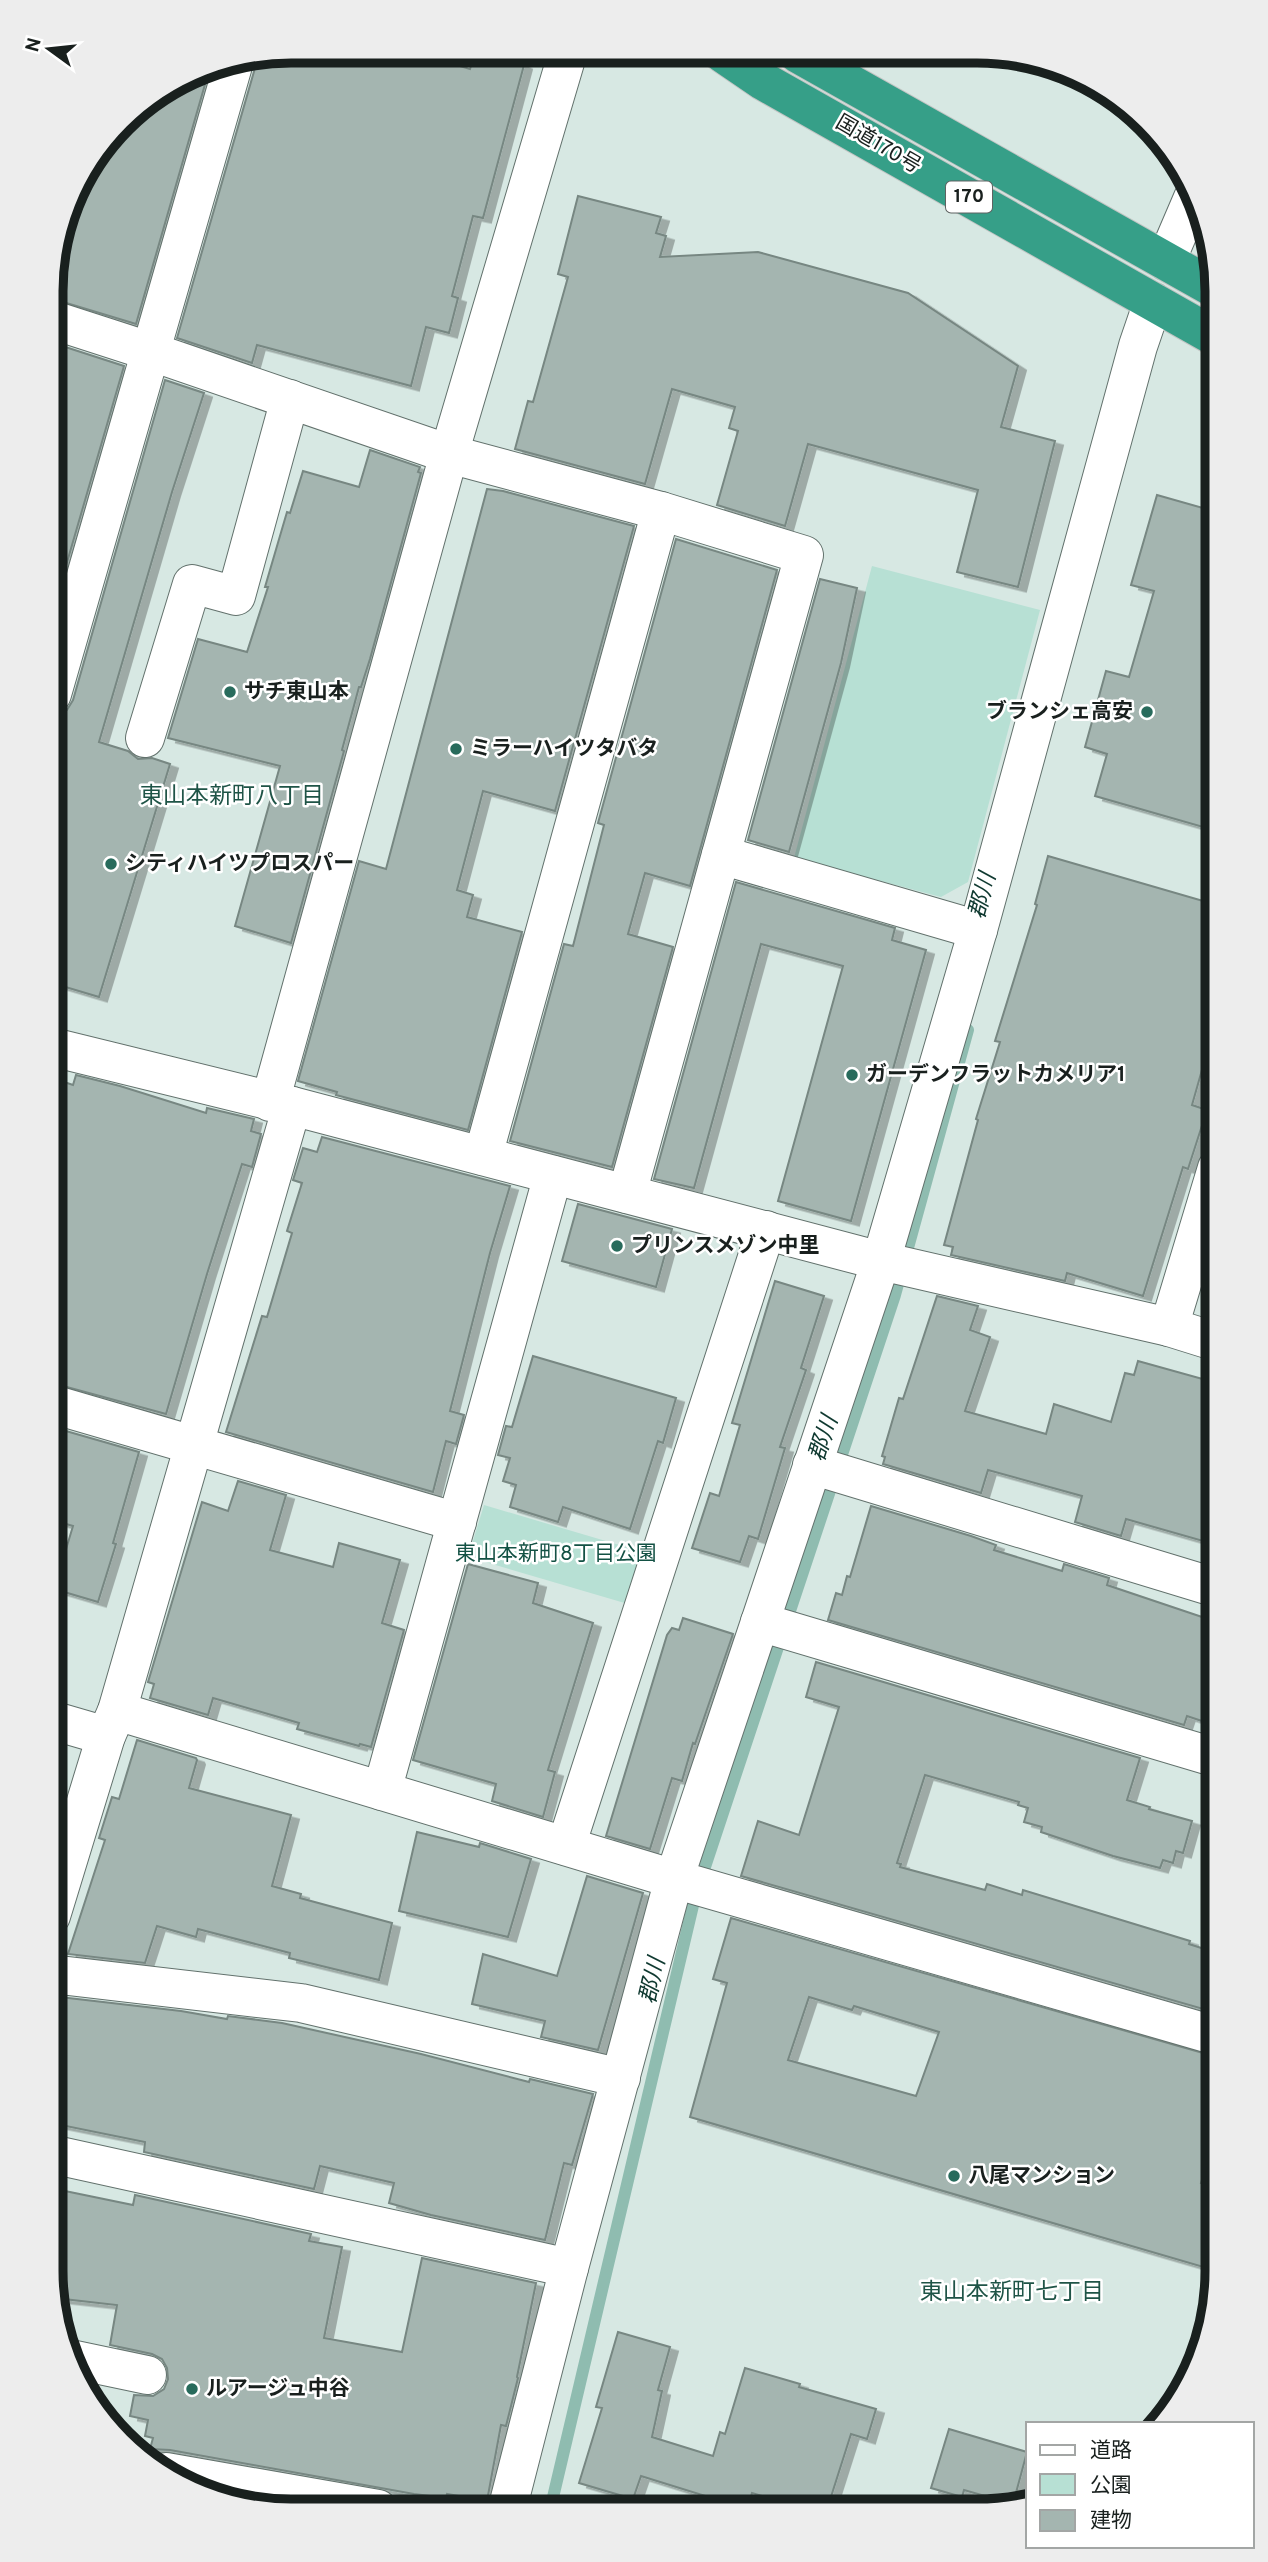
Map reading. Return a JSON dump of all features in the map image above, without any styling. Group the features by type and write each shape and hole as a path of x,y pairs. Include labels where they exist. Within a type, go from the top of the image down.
{"highway":[{"name":"国道170号","path":"738,63 775,87 1205,331"},
{"name":"国道170号","path":"814,63 1205,283"}],"street":[{"path":"63,1877 193,1447 449,453 565,63"},
{"path":"63,656 231,71"},
{"path":"1166,261 1189,208"},
{"path":"510,2499 621,2078 692,1884 776,1627 834,1471 899,1265 978,930 1138,346 1153,302"},
{"path":"63,323 449,453 661,511 804,555 627,1194"},
{"path":"145,738 192,584 236,596 290,399"},
{"path":"483,1156 661,511"},
{"path":"721,855 978,930"},
{"path":"63,1050 899,1265 1169,1327 1205,1338"},
{"path":"382,1791 553,1175"},
{"path":"1169,1327 1205,1208"},
{"path":"566,1846 766,1230"},
{"path":"63,1407 457,1522"},
{"path":"834,1471 1205,1584"},
{"path":"776,1627 1205,1754"},
{"path":"63,1721 111,1723 382,1791 1205,2033"},
{"path":"63,1975 300,2003 621,2078"},
{"path":"63,2157 569,2268"},
{"path":"82,2361 147,2375"},
{"path":"195,2477 317,2499"}],"green space":[{"path":"872,566 1040,610 968,882 941,897 794,858"},
{"name":"東山本新町8丁目公園","path":"484,1505 643,1552 628,1604 468,1557"}],"building":[{"path":"291,63 450,63 470,69 472,63 524,65 483,218 473,216 452,296 458,298 449,333 426,327 411,386 257,345 252,363 177,338 255,68"},
{"path":"206,79 136,324 63,302 67,247 75,218 101,165 130,130 165,101"},
{"path":"578,196 661,217 656,233 666,236 660,257 758,252 908,293 1018,366 1001,427 1055,441 1018,587 957,572 978,490 808,444 785,526 717,505 738,431 729,428 735,407 672,389 645,484 515,449 528,401 533,402 568,277 558,274"},
{"path":"63,346 124,366 63,576"},
{"path":"165,380 204,393 172,492 99,742 128,751 138,759 152,758 170,764 99,997 63,986 63,711 67,710 73,700"},
{"path":"370,450 420,467 418,472 421,473 370,659 359,687 291,943 235,926 280,766 168,738 198,639 247,652 268,587 265,587 287,512 290,513 303,471 359,487"},
{"path":"487,489 634,526 555,811 483,791 457,890 473,895 467,917 522,932 468,1130 336,1095 337,1092 298,1081 359,861 386,869"},
{"path":"1157,495 1205,509 1205,691 1202,702 1205,702 1205,828 1095,796 1107,754 1085,747 1106,671 1129,677 1154,591 1131,585"},
{"path":"676,539 777,570 690,886 645,873 628,934 673,947 612,1167 510,1141 564,944 573,946 604,825 598,823"},
{"path":"820,579 857,588 841,663 789,852 748,840"},
{"path":"1048,856 1205,902 1205,1059 1192,1105 1205,1109 1205,1116 1188,1169 1183,1167 1143,1296 1067,1273 1065,1281 951,1255 953,1247 944,1245 978,1120 976,1119 1000,1042 995,1041 1037,905 1035,904"},
{"path":"736,882 895,928 892,940 926,950 851,1221 778,1201 843,966 761,944 694,1188 654,1179"},
{"path":"76,1075 206,1113 207,1108 254,1119 251,1131 261,1134 252,1167 242,1164 166,1414 63,1386 63,1082 73,1085"},
{"path":"322,1137 510,1186 450,1411 464,1415 456,1444 446,1441 433,1492 226,1432 262,1316 267,1317 292,1233 287,1231 302,1183 293,1180 303,1148 317,1152"},
{"name":"プリンスメゾン中里","path":"578,1204 672,1229 656,1287 562,1261"},
{"path":"775,1281 824,1296 801,1368 806,1370 780,1447 785,1448 758,1539 749,1536 740,1562 692,1548 710,1493 719,1496 740,1425 732,1423"},
{"path":"937,1296 978,1306 970,1330 990,1337 965,1411 1046,1434 1054,1404 1111,1422 1125,1373 1134,1375 1138,1361 1205,1380 1205,1542 1126,1519 1121,1536 1075,1522 1082,1496 988,1470 981,1493 883,1464 885,1457 882,1456 899,1398 903,1399"},
{"path":"533,1356 676,1398 663,1443 658,1441 630,1529 563,1507 558,1522 510,1507 516,1485 503,1481 510,1458 498,1455 506,1426 512,1427"},
{"path":"63,1430 139,1452 98,1602 63,1592 63,1559 73,1526 63,1523"},
{"path":"238,1481 286,1495 270,1550 333,1567 339,1543 400,1560 382,1623 404,1630 371,1747 297,1729 299,1723 213,1698 208,1715 150,1698 154,1684 148,1682 202,1502 228,1511"},
{"path":"871,1506 971,1536 996,1545 994,1550 1062,1571 1064,1564 1109,1578 1107,1585 1205,1618 1205,1722 1187,1716 1184,1725 828,1620 836,1593 842,1595 847,1576 850,1577"},
{"path":"468,1564 538,1583 533,1603 593,1623 548,1770 555,1772 543,1817 492,1801 496,1784 413,1760"},
{"path":"683,1618 733,1634 682,1781 672,1778 650,1849 606,1836 667,1635 672,1628 679,1630"},
{"path":"816,1662 1140,1758 1127,1800 1192,1821 1183,1853 1176,1851 1173,1863 1163,1860 1160,1868 1113,1856 1041,1832 1042,1827 1024,1822 1028,1808 1018,1805 1019,1802 925,1775 897,1863 901,1864 900,1867 985,1890 987,1884 1022,1895 1023,1890 1190,1941 1189,1944 1205,1949 1205,2010 741,1876 758,1821 799,1835 839,1707 806,1697"},
{"path":"137,1740 196,1758 189,1788 291,1815 272,1886 301,1894 300,1898 392,1923 379,1980 289,1958 290,1953 198,1929 196,1937 157,1926 145,1963 68,1954 105,1840 99,1838 112,1797 119,1799"},
{"path":"417,1832 479,1847 480,1843 531,1859 508,1937 399,1911"},
{"path":"587,1876 643,1893 598,2050 541,2037 545,2021 472,2004 483,1954 557,1976"},
{"path":"731,1918 1205,2054 1205,2170 1201,2183 1205,2184 1205,2267 690,2117 727,1983 713,1979","holes":["809,1997 852,2010 854,2006 939,2032 916,2096 788,2060"]},
{"path":"63,1997 227,2019 228,2016 282,2023 421,2054 529,2082 530,2079 593,2094 572,2165 564,2163 545,2240 389,2203 394,2183 320,2166 314,2189 144,2152 145,2142 63,2125"},
{"path":"65,2191 133,2205 135,2195 311,2234 309,2241 342,2247 324,2338 402,2352 422,2258 536,2283 518,2378 506,2426 501,2425 487,2499 447,2494 446,2498 414,2494 170,2450 150,2449 153,2438 145,2436 148,2420 130,2416 134,2395 153,2396 164,2389 168,2379 167,2368 162,2359 152,2354 110,2345 117,2305 65,2299"},
{"path":"618,2332 670,2347 658,2390 662,2391 652,2437 713,2456 720,2432 725,2434 745,2368 876,2409 867,2439 851,2434 830,2499 773,2499 752,2493 750,2499 715,2499 641,2476 633,2499 579,2483 602,2408 596,2407"},
{"path":"949,2429 1026,2452 1015,2495 992,2498 964,2490 962,2497 931,2488"}],"waterway":[{"name":"郡川","path":"553,2499 695,1897 895,1295 968,1030"}],"place":[{"name":"サチ東山本","path":"230,692"},
{"name":"ブランシェ高安","path":"1147,712"},
{"name":"ミラーハイツタバタ","path":"456,749"},
{"name":"シティハイツプロスパー","path":"111,864"},
{"name":"ガーデンフラットカメリア1","path":"852,1075"},
{"name":"プリンスメゾン中里","path":"617,1246"},
{"name":"八尾マンション","path":"954,2176"},
{"name":"ルアージュ中谷","path":"192,2389"}],"district":[{"name":"東山本新町八丁目","path":"232,797"},
{"name":"東山本新町七丁目","path":"1012,2293"}]}
